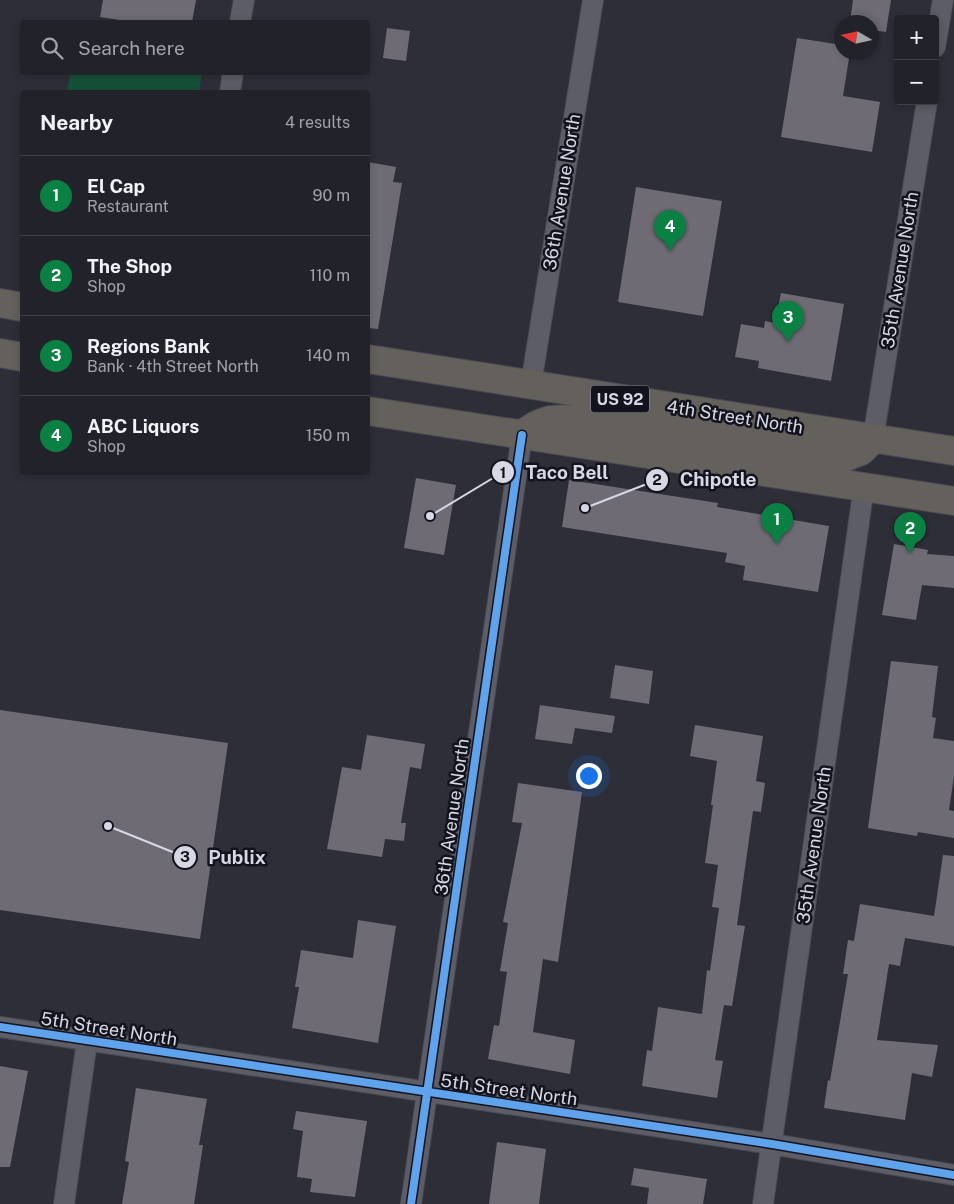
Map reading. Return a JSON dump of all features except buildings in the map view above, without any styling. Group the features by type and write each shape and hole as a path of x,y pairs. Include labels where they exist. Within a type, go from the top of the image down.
{"main road":[{"path":"0,303 20,307"},
{"path":"0,353 20,357"},
{"name":"4th Street North","path":"380,361 954,452"},
{"path":"370,379 387,374 380,361"},
{"path":"370,411 954,501"},
{"path":"522,435 535,424 548,419 585,420 846,456 861,451 873,439"}],"street":[{"path":"240,20 244,0"},
{"name":"36th Avenue North","path":"531,384 593,0"},
{"path":"939,24 943,0"},
{"path":"230,90 233,75"},
{"name":"35th Avenue North","path":"873,439 925,105"},
{"name":"36th Avenue North","path":"411,1204 522,435"},
{"name":"35th Avenue North","path":"763,1204 864,486"},
{"name":"5th Street North","path":"0,1027 772,1144 954,1175"},
{"path":"64,1204 87,1040"}],"green space":[{"path":"70,75 202,75 199,90 67,90"}],"cycle path":[{"path":"411,1204 522,435"},
{"path":"0,1027 772,1144 954,1175"}],"place":[{"name":"ABC Liquors","path":"670,251"},
{"name":"Regions Bank","path":"788,342"},
{"name":"Chipotle","path":"585,508"},
{"name":"Taco Bell","path":"430,516"},
{"name":"El Cap","path":"777,544"},
{"name":"The Shop","path":"910,553"},
{"name":"Publix","path":"108,826"}]}
